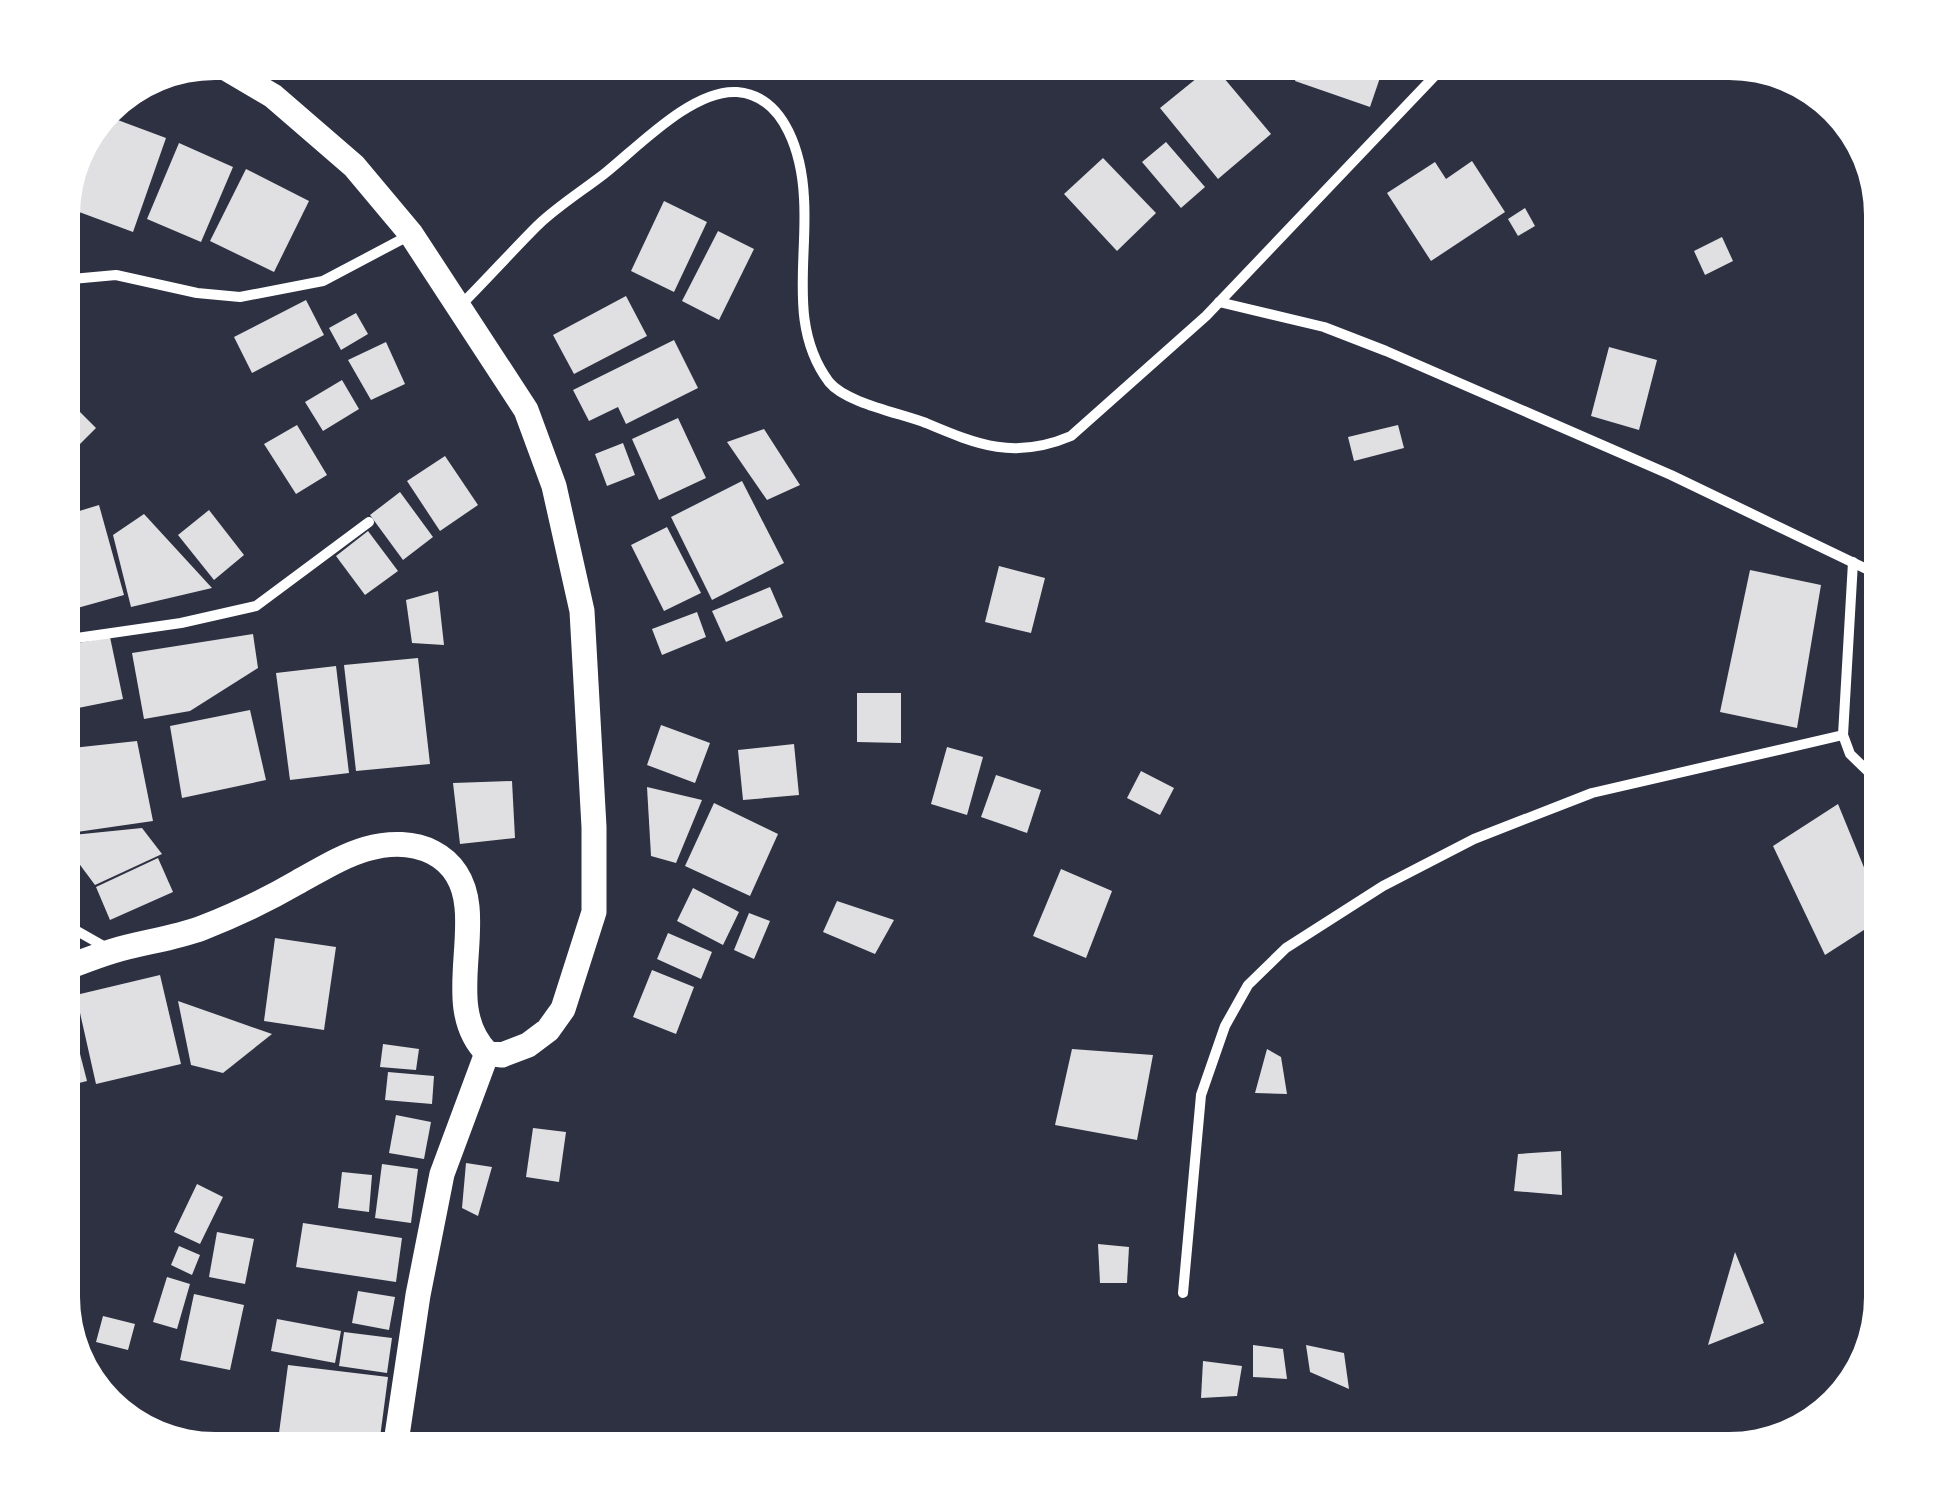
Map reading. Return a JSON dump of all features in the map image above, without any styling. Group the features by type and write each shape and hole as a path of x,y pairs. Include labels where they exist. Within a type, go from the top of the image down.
{"main road":[{"path":"80,963 198,930 251,907 338,859 368,848 398,844 423,848 446,860 461,878 469,932 465,1005 469,1028 488,1052 502,1054 528,1046 548,1030 563,1010 594,912 594,827 582,610 554,486 526,410 410,234 354,166 273,96 247,80"},
{"path":"398,1432 418,1295 442,1174 488,1052"}],"street":[{"path":"458,308 542,222 669,119 705,100 736,92 761,99 780,116 798,154 804,198 802,315 811,350 832,385 867,404 964,439 1008,450 1044,448 1070,436 1219,302 1430,80"},
{"path":"80,277 116,275 198,293 240,297 323,281 410,234"},
{"path":"1219,302 1324,328 1386,351 1671,476 1864,567"},
{"path":"80,637 256,606 368,522"},
{"path":"1853,562 1843,735 1850,754 1864,767"},
{"path":"1183,1292 1200,1096 1225,1026 1248,986 1286,948 1383,886 1474,839 1592,793 1843,735"},
{"path":"80,933 112,951"}],"building":[{"path":"1195,80 1226,80 1271,134 1218,179 1160,108"},
{"path":"1295,80 1379,80 1370,107"},
{"path":"120,121 166,138 133,232 80,212 94,155"},
{"path":"1166,142 1205,187 1181,208 1142,162"},
{"path":"179,143 233,167 201,242 147,219"},
{"path":"1103,158 1156,213 1117,251 1064,194"},
{"path":"1472,161 1505,212 1431,261 1387,193 1435,162 1446,179"},
{"path":"246,169 309,201 274,272 210,241"},
{"path":"664,201 707,222 674,292 631,271"},
{"path":"1525,208 1535,226 1518,236 1508,219"},
{"path":"718,231 754,249 719,320 682,301"},
{"path":"1722,237 1733,261 1705,275 1694,251"},
{"path":"626,296 647,336 574,374 553,335"},
{"path":"306,300 324,335 252,373 234,337"},
{"path":"356,313 368,334 341,350 329,328"},
{"path":"674,340 698,388 626,424 618,407 589,421 573,390"},
{"path":"386,342 405,384 371,400 348,360"},
{"path":"1609,347 1657,360 1639,430 1591,416"},
{"path":"342,380 359,409 323,431 305,402"},
{"path":"80,412 96,428 80,444"},
{"path":"678,418 706,478 659,500 632,439"},
{"path":"297,425 327,475 296,494 264,444"},
{"path":"1398,425 1404,448 1354,461 1348,437"},
{"path":"764,429 800,485 767,500 727,442"},
{"path":"623,443 635,475 607,486 595,454"},
{"path":"445,456 478,505 440,531 407,481"},
{"path":"742,481 784,563 712,600 671,517"},
{"path":"400,492 433,537 403,560 370,515"},
{"path":"99,505 124,595 80,607 80,511"},
{"path":"209,510 244,555 214,580 178,535"},
{"path":"144,514 212,588 131,607 113,535"},
{"path":"667,527 701,593 664,611 631,545"},
{"path":"368,531 398,571 365,595 336,556"},
{"path":"999,566 1045,578 1031,633 985,622"},
{"path":"1750,570 1821,585 1797,728 1720,712"},
{"path":"770,587 783,617 726,642 712,611"},
{"path":"438,591 444,645 412,643 406,600"},
{"path":"697,612 706,637 662,655 652,629"},
{"path":"253,634 258,668 190,711 144,719 132,653"},
{"path":"110,637 123,699 80,708 80,643"},
{"path":"418,658 430,764 356,771 344,665"},
{"path":"336,666 349,773 290,780 276,673"},
{"path":"857,693 901,693 901,743 857,742"},
{"path":"250,710 266,780 182,798 170,726"},
{"path":"661,725 710,743 695,783 647,765"},
{"path":"137,741 153,821 80,832 80,747"},
{"path":"794,744 799,795 743,800 738,750"},
{"path":"947,747 983,757 967,815 931,804"},
{"path":"1141,771 1174,788 1160,815 1127,798"},
{"path":"996,775 1041,790 1027,833 981,817"},
{"path":"512,781 515,838 460,844 453,783"},
{"path":"647,787 702,800 676,863 651,856"},
{"path":"714,803 778,834 750,896 685,866"},
{"path":"1838,804 1864,867 1864,930 1825,955 1773,846"},
{"path":"142,828 162,854 95,885 80,865 80,834"},
{"path":"158,858 173,892 110,920 96,887"},
{"path":"1061,869 1112,891 1086,958 1033,936"},
{"path":"693,888 739,912 723,945 677,921"},
{"path":"837,901 894,920 875,954 823,932"},
{"path":"749,913 770,921 754,959 734,950"},
{"path":"668,933 712,952 701,979 657,959"},
{"path":"275,938 336,947 324,1030 264,1021"},
{"path":"652,970 694,987 676,1034 633,1017"},
{"path":"160,975 181,1064 96,1084 80,1013 80,994"},
{"path":"178,1001 272,1034 223,1073 191,1065"},
{"path":"383,1044 419,1049 416,1070 380,1067"},
{"path":"1072,1049 1153,1055 1137,1140 1055,1125"},
{"path":"1267,1049 1281,1057 1287,1094 1255,1093"},
{"path":"80,1054 87,1081 80,1083"},
{"path":"388,1072 434,1076 432,1104 385,1100"},
{"path":"396,1115 431,1122 424,1159 389,1153"},
{"path":"533,1128 566,1132 559,1182 526,1177"},
{"path":"1561,1151 1562,1195 1514,1191 1518,1154"},
{"path":"466,1163 492,1167 478,1216 462,1208"},
{"path":"382,1164 418,1169 411,1223 375,1218"},
{"path":"342,1172 372,1175 369,1212 338,1208"},
{"path":"197,1184 223,1197 200,1244 174,1232"},
{"path":"303,1223 402,1238 396,1282 296,1267"},
{"path":"217,1232 254,1239 245,1284 209,1277"},
{"path":"1098,1244 1129,1247 1127,1283 1100,1283"},
{"path":"179,1246 200,1255 192,1275 171,1265"},
{"path":"1735,1252 1764,1323 1708,1345"},
{"path":"167,1277 190,1284 177,1329 153,1322"},
{"path":"358,1291 395,1297 389,1330 352,1323"},
{"path":"194,1294 244,1305 230,1370 180,1360"},
{"path":"103,1316 135,1324 128,1350 96,1342"},
{"path":"277,1319 341,1331 335,1363 271,1351"},
{"path":"344,1332 392,1338 387,1373 339,1366"},
{"path":"1253,1345 1283,1349 1287,1379 1253,1377"},
{"path":"1306,1345 1344,1353 1349,1389 1310,1372"},
{"path":"1203,1361 1242,1366 1237,1396 1201,1398"},
{"path":"288,1365 388,1377 381,1432 279,1432"}]}
